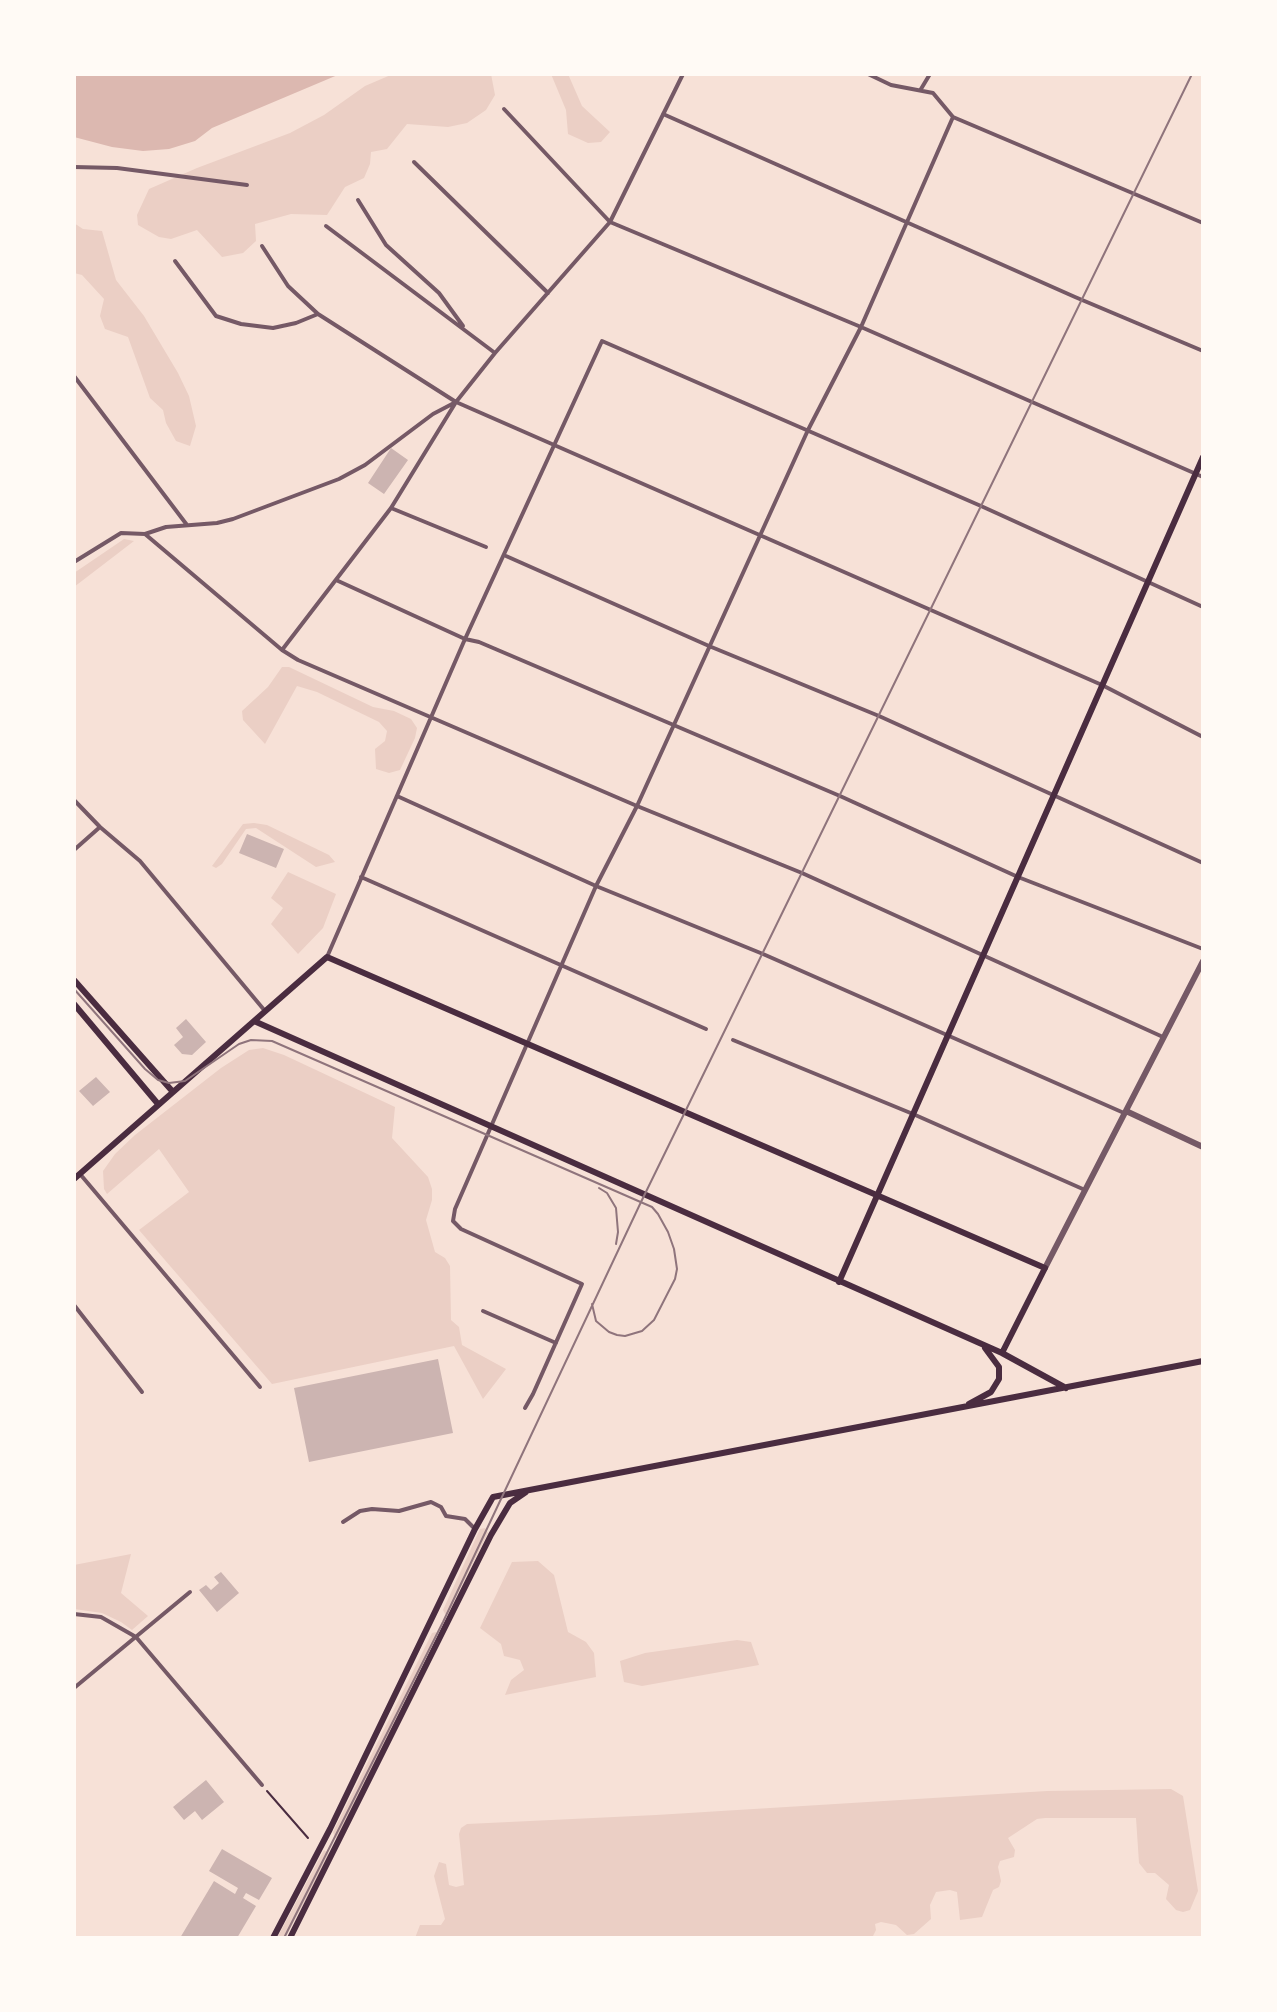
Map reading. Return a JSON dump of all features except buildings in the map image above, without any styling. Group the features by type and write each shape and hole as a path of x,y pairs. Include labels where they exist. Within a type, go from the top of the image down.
{"main road":[{"path":"839,1282 1148,581 1199,475 1203,457"},
{"path":"77,1176 327,957 1045,1268 1002,1353"},
{"path":"74,980 173,1092"},
{"path":"74,1004 158,1104"},
{"path":"254,1021 1002,1353 1066,1388"},
{"path":"960,1408 991,1392 999,1379 999,1367 979,1343"},
{"path":"273,1938 493,1497 1203,1361"},
{"path":"290,1938 503,1512 529,1490"},
{"path":"433,1617 447,1624"}],"street":[{"path":"282,650 391,508 456,402 610,222 683,74"},
{"path":"868,74 876,75 891,85 933,93 953,117 1203,223"},
{"path":"921,89 930,74"},
{"path":"504,109 610,222 861,327 1199,475"},
{"path":"663,114 1203,351"},
{"path":"525,1408 582,1284 461,1229 453,1221 455,1209 596,886 637,806 808,430 861,327 953,117"},
{"path":"414,162 548,293"},
{"path":"74,167 117,168 247,185"},
{"path":"358,200 386,245 439,293 467,331"},
{"path":"326,226 495,353"},
{"path":"262,246 288,286 318,314 456,402 758,537 1102,685 1203,737"},
{"path":"175,261 216,316 241,324 273,328 318,314"},
{"path":"327,957 465,639 602,341 1203,607"},
{"path":"74,376 187,525"},
{"path":"75,558 121,533 145,534 166,527 233,519 339,479 388,449 433,414 456,402"},
{"path":"391,508 486,547"},
{"path":"145,534 282,650 298,660 637,806 802,873 1163,1037"},
{"path":"505,556 709,646 879,716 1203,863"},
{"path":"336,580 465,639 479,642 673,724 1018,877 1203,949"},
{"path":"397,796 596,886 763,954 1203,1147"},
{"path":"74,800 140,861 266,1012"},
{"path":"74,850 100,827"},
{"path":"361,877 706,1029"},
{"path":"1045,1268 1203,961"},
{"path":"733,1040 913,1114 1085,1190"},
{"path":"77,1176 260,1387"},
{"path":"74,1305 142,1392"},
{"path":"483,1311 556,1343"},
{"path":"343,1522 360,1511 399,1511 431,1502 441,1507 446,1516 465,1519 475,1529"},
{"path":"74,1688 190,1592"},
{"path":"74,1614 101,1617 120,1625 136,1637 262,1785"}],"path":[{"path":"262,1785 308,1838"}],"shaded area":[{"path":"74,74 340,74 212,128 195,141 169,149 143,151 74,137"},
{"path":"393,74 491,74 495,95 486,110 467,123 448,127 407,124 387,149 371,152 364,178 345,187 327,215 291,214 255,224 256,241 243,253 222,257 197,230 171,239 159,237 138,225 137,215 149,189 290,133 324,115 365,86"},
{"path":"551,74 568,74 582,106 610,132 601,142 588,143 568,134 566,110"},
{"path":"74,223 83,229 102,231 116,280 144,316 178,373 189,396 196,426 190,446 176,441 163,410 150,398 128,337 105,329 100,316 104,299 82,275 74,273"},
{"path":"124,539 134,541 74,587 74,573"},
{"path":"282,667 289,667 373,707 394,711 411,719 417,728 415,738 400,770 389,773 376,769 375,749 385,741 387,731 379,722 317,692 297,686 265,744 243,720 242,711 268,687"},
{"path":"243,824 267,825 329,855 335,862 316,867 256,828 246,829 222,864 216,868 212,866"},
{"path":"288,872 336,894 323,928 298,954 271,924 283,908 271,898"},
{"path":"263,1048 395,1107 392,1138 428,1177 432,1189 426,1220 435,1252 445,1258 450,1266 451,1320 459,1327 462,1345 506,1369 483,1399 454,1346 272,1384 139,1230 189,1192 159,1149 107,1194 103,1171 135,1135 221,1068 249,1050"},
{"path":"485,1528 488,1533 448,1614 445,1614 443,1610 480,1529"},
{"path":"131,1554 121,1593 148,1616 132,1630 102,1613 74,1609 74,1565"},
{"path":"538,1561 554,1575 568,1632 586,1642 594,1653 596,1677 505,1695 511,1680 524,1670 520,1660 504,1656 501,1644 480,1628 512,1562"},
{"path":"436,1632 338,1838 335,1838 333,1832 432,1633"},
{"path":"737,1640 751,1642 759,1665 642,1686 624,1682 620,1661 645,1653"},
{"path":"1171,1789 1183,1796 1198,1891 1190,1910 1183,1912 1176,1910 1166,1899 1169,1885 1155,1873 1147,1873 1139,1863 1136,1818 1045,1818 1037,1819 1008,1838 1015,1850 1014,1857 1000,1861 1001,1881 999,1887 993,1890 982,1917 960,1920 957,1892 936,1892 930,1905 931,1919 914,1934 907,1935 896,1925 881,1922 875,1924 872,1938 415,1938 420,1925 441,1925 445,1919 434,1876 439,1862 446,1864 449,1885 464,1885 459,1834 467,1824 1047,1791"},
{"path":"324,1850 329,1854 325,1864 285,1938 277,1938"}],"tram line":[{"path":"284,1938 443,1622 641,1202 1192,74"},
{"path":"74,989 158,1080 169,1083 185,1081 239,1044 251,1040 272,1041 652,1207 668,1232 677,1269 654,1320 642,1331 617,1335 596,1321 592,1304"},
{"path":"599,1188 607,1193 616,1208 616,1244"}]}
